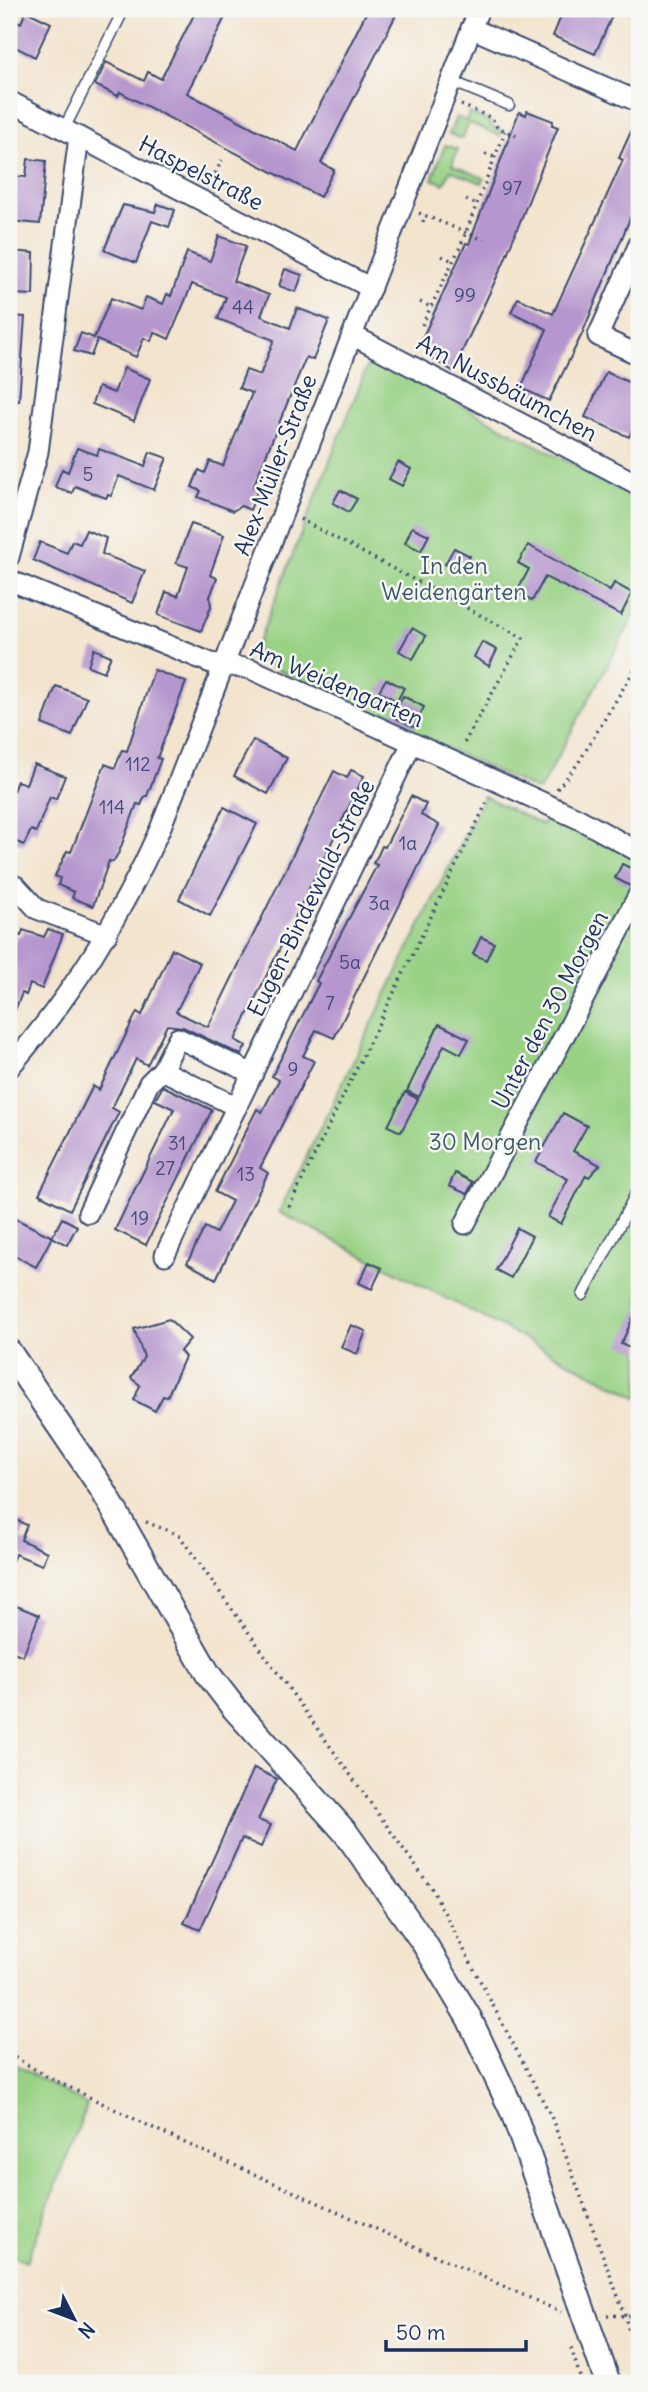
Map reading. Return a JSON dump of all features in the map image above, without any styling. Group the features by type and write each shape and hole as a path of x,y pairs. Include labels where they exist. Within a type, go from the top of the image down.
{"street":[{"name":"Alex-Müller-Straße","path":"9,1068 71,993 136,884 160,829 479,9"},
{"path":"471,28 639,102"},
{"name":"Haspelstraße","path":"9,101 371,288"},
{"path":"9,557 38,452 71,133"},
{"path":"639,244 598,336 639,355"},
{"name":"Am Nussbäumchen","path":"352,335 639,485"},
{"name":"Am Weidengarten","path":"9,580 211,663 251,669 545,803 639,852"},
{"name":"Eugen-Bindewald-Straße","path":"165,1255 412,743"},
{"path":"9,883 16,886 37,909 107,935"},
{"name":"Unter den 30 Morgen","path":"465,1224 639,894"},
{"path":"88,1213 149,1083 162,1070 178,1038 253,1074"},
{"path":"162,1070 237,1107"},
{"path":"9,1352 117,1514 208,1674 234,1708 346,1833 425,1943 469,2018 513,2112 608,2383"}],"lane":[{"path":"71,133 124,9"},
{"path":"451,80 509,105"},
{"path":"583,1295 639,1188"}],"path":[{"path":"456,102 492,118 505,131 517,136"},
{"path":"422,325 453,261 505,131"},
{"path":"485,154 494,158"},
{"path":"213,178 222,160"},
{"path":"466,201 476,204"},
{"path":"414,210 484,240"},
{"path":"423,222 425,215"},
{"path":"442,256 453,261"},
{"path":"420,302 431,307"},
{"path":"300,519 523,638 453,761"},
{"path":"545,803 577,765 639,662"},
{"path":"289,1207 497,781"},
{"path":"9,2054 50,2078 173,2138 557,2311 585,2316 639,2317"},
{"path":"625,2315 639,2373"}],"green space":[{"path":"469,113 491,122 490,126 502,131 500,136 469,123 462,139 449,134 456,117 466,121"},
{"path":"445,145 458,149 452,165 484,178 482,183 450,170 444,184 432,179"},
{"name":"In den Weidengärten","path":"371,357 639,500 639,607 539,791 252,658"},
{"name":"30 Morgen","path":"484,796 542,825 550,812 639,861 639,1398 279,1212"},
{"path":"9,2061 87,2105 27,2261 9,2255"}],"building":[{"path":"197,9 229,9 187,93 297,151 368,9 399,9 321,163 334,170 320,197 120,92 118,96 95,85 106,62 144,81 148,72 161,79"},
{"path":"564,9 595,9 612,16 595,54 553,36"},
{"path":"26,11 51,23 35,57 9,44 9,17 21,23"},
{"path":"527,111 553,121 552,125 558,127 503,264 453,371 431,358 421,341 466,243 469,244 519,112 526,115"},
{"path":"639,114 639,197 582,334 549,401 521,388 547,329 511,312 518,298 553,314 623,160 619,158"},
{"path":"28,159 46,161 40,224 9,221 9,176 26,177"},
{"path":"158,204 175,210 169,227 152,221 136,263 104,250 123,205 155,212"},
{"path":"219,236 246,246 233,281 269,295 261,316 290,328 297,308 329,320 313,360 306,357 253,487 258,489 250,510 241,506 233,511 198,497 201,491 192,487 199,470 205,473 210,461 223,466 252,393 239,388 246,370 260,375 274,340 218,319 226,297 192,284 169,339 154,332 151,341 144,338 136,357 97,340 91,356 74,351 81,333 94,338 111,298 141,310 146,297 163,304 167,294 171,296 187,252 210,261"},
{"path":"9,251 34,253 33,295 14,294 15,287 9,287"},
{"path":"285,269 302,275 296,292 279,286"},
{"path":"9,316 25,317 19,401 9,400"},
{"path":"124,368 150,379 134,421 92,404 98,387 114,393"},
{"path":"606,372 639,387 639,416 629,437 585,417"},
{"path":"77,448 97,455 99,449 145,466 150,452 167,458 154,490 119,476 111,496 106,498 75,486 72,493 55,487 62,469 68,472"},
{"path":"398,462 411,469 402,486 389,479"},
{"path":"340,490 357,499 349,512 333,503"},
{"path":"191,524 224,535 210,575 217,578 210,597 211,607 201,631 158,615 166,592 178,596 188,567 176,563"},
{"path":"412,527 429,535 421,551 405,543"},
{"path":"86,530 106,538 102,554 145,571 132,603 33,560 40,542 67,553 72,541 80,544"},
{"path":"528,545 610,591 614,583 632,593 621,615 545,577 532,601 517,592 529,569 518,563"},
{"path":"454,548 470,556 462,573 445,564"},
{"path":"412,628 426,636 413,659 399,651"},
{"path":"482,642 497,650 489,666 474,657"},
{"path":"94,649 111,656 104,672 88,666"},
{"path":"154,670 186,682 157,758 161,759 147,796 141,805 137,804 119,852 113,862 109,861 93,906 72,898 74,892 58,885 60,878 55,876 67,851 71,852 105,764 115,768 122,750 127,751"},
{"path":"386,679 404,688 397,701 379,691"},
{"path":"56,686 87,698 72,736 42,724"},
{"path":"403,696 424,707 414,727 392,716"},
{"path":"253,740 287,758 268,794 234,776"},
{"path":"34,764 65,776 56,799 50,797 36,832 31,830 24,845 9,839 9,801 17,781 26,784"},
{"path":"351,770 364,776 235,1040 246,1046 241,1055 183,1027 167,1025 147,1065 136,1059 112,1108 119,1112 70,1210 39,1194 93,1086 99,1090 137,1012 142,1015 172,949 200,963 176,1012 208,1027 334,771 347,778"},
{"path":"411,796 426,804 421,815 439,825 334,1038 316,1030 303,1056 314,1061 260,1168 268,1173 216,1279 187,1263 205,1227 216,1233 232,1201 215,1192 257,1109 262,1112 279,1080 272,1076 319,983 316,981 377,865 373,863 382,846 385,847"},
{"path":"224,807 257,824 210,916 179,899"},
{"path":"622,864 639,872 630,886 615,878"},
{"path":"48,929 63,934 42,989 30,984 26,995 22,993 9,1025 9,982 13,970 9,968 9,945 12,947 17,935 21,936 23,930 44,937"},
{"path":"481,937 494,943 486,960 473,954"},
{"path":"439,1024 469,1039 461,1054 444,1045 419,1097 407,1091"},
{"path":"163,1086 212,1110 146,1245 115,1230 174,1109 155,1100"},
{"path":"405,1092 418,1099 401,1132 388,1126"},
{"path":"563,1113 587,1126 573,1151 600,1165 589,1177 586,1175 561,1224 548,1217 568,1179 536,1162"},
{"path":"455,1173 473,1182 467,1194 449,1186"},
{"path":"62,1218 77,1226 67,1245 52,1237"},
{"path":"16,1219 52,1237 36,1267 9,1253 9,1234"},
{"path":"517,1228 532,1236 511,1278 496,1270"},
{"path":"369,1262 382,1268 372,1289 359,1283"},
{"path":"639,1305 639,1352 621,1344"},
{"path":"169,1319 190,1339 180,1351 185,1357 167,1397 163,1396 155,1411 134,1400 140,1385 131,1378 144,1357 134,1329"},
{"path":"351,1325 366,1331 357,1354 341,1347"},
{"path":"9,1517 27,1525 21,1540 47,1552 42,1565 15,1554 9,1568"},
{"path":"9,1603 39,1615 23,1656 9,1650"},
{"path":"254,1768 277,1779 258,1820 271,1825 261,1847 242,1838 200,1930 184,1923"}]}
